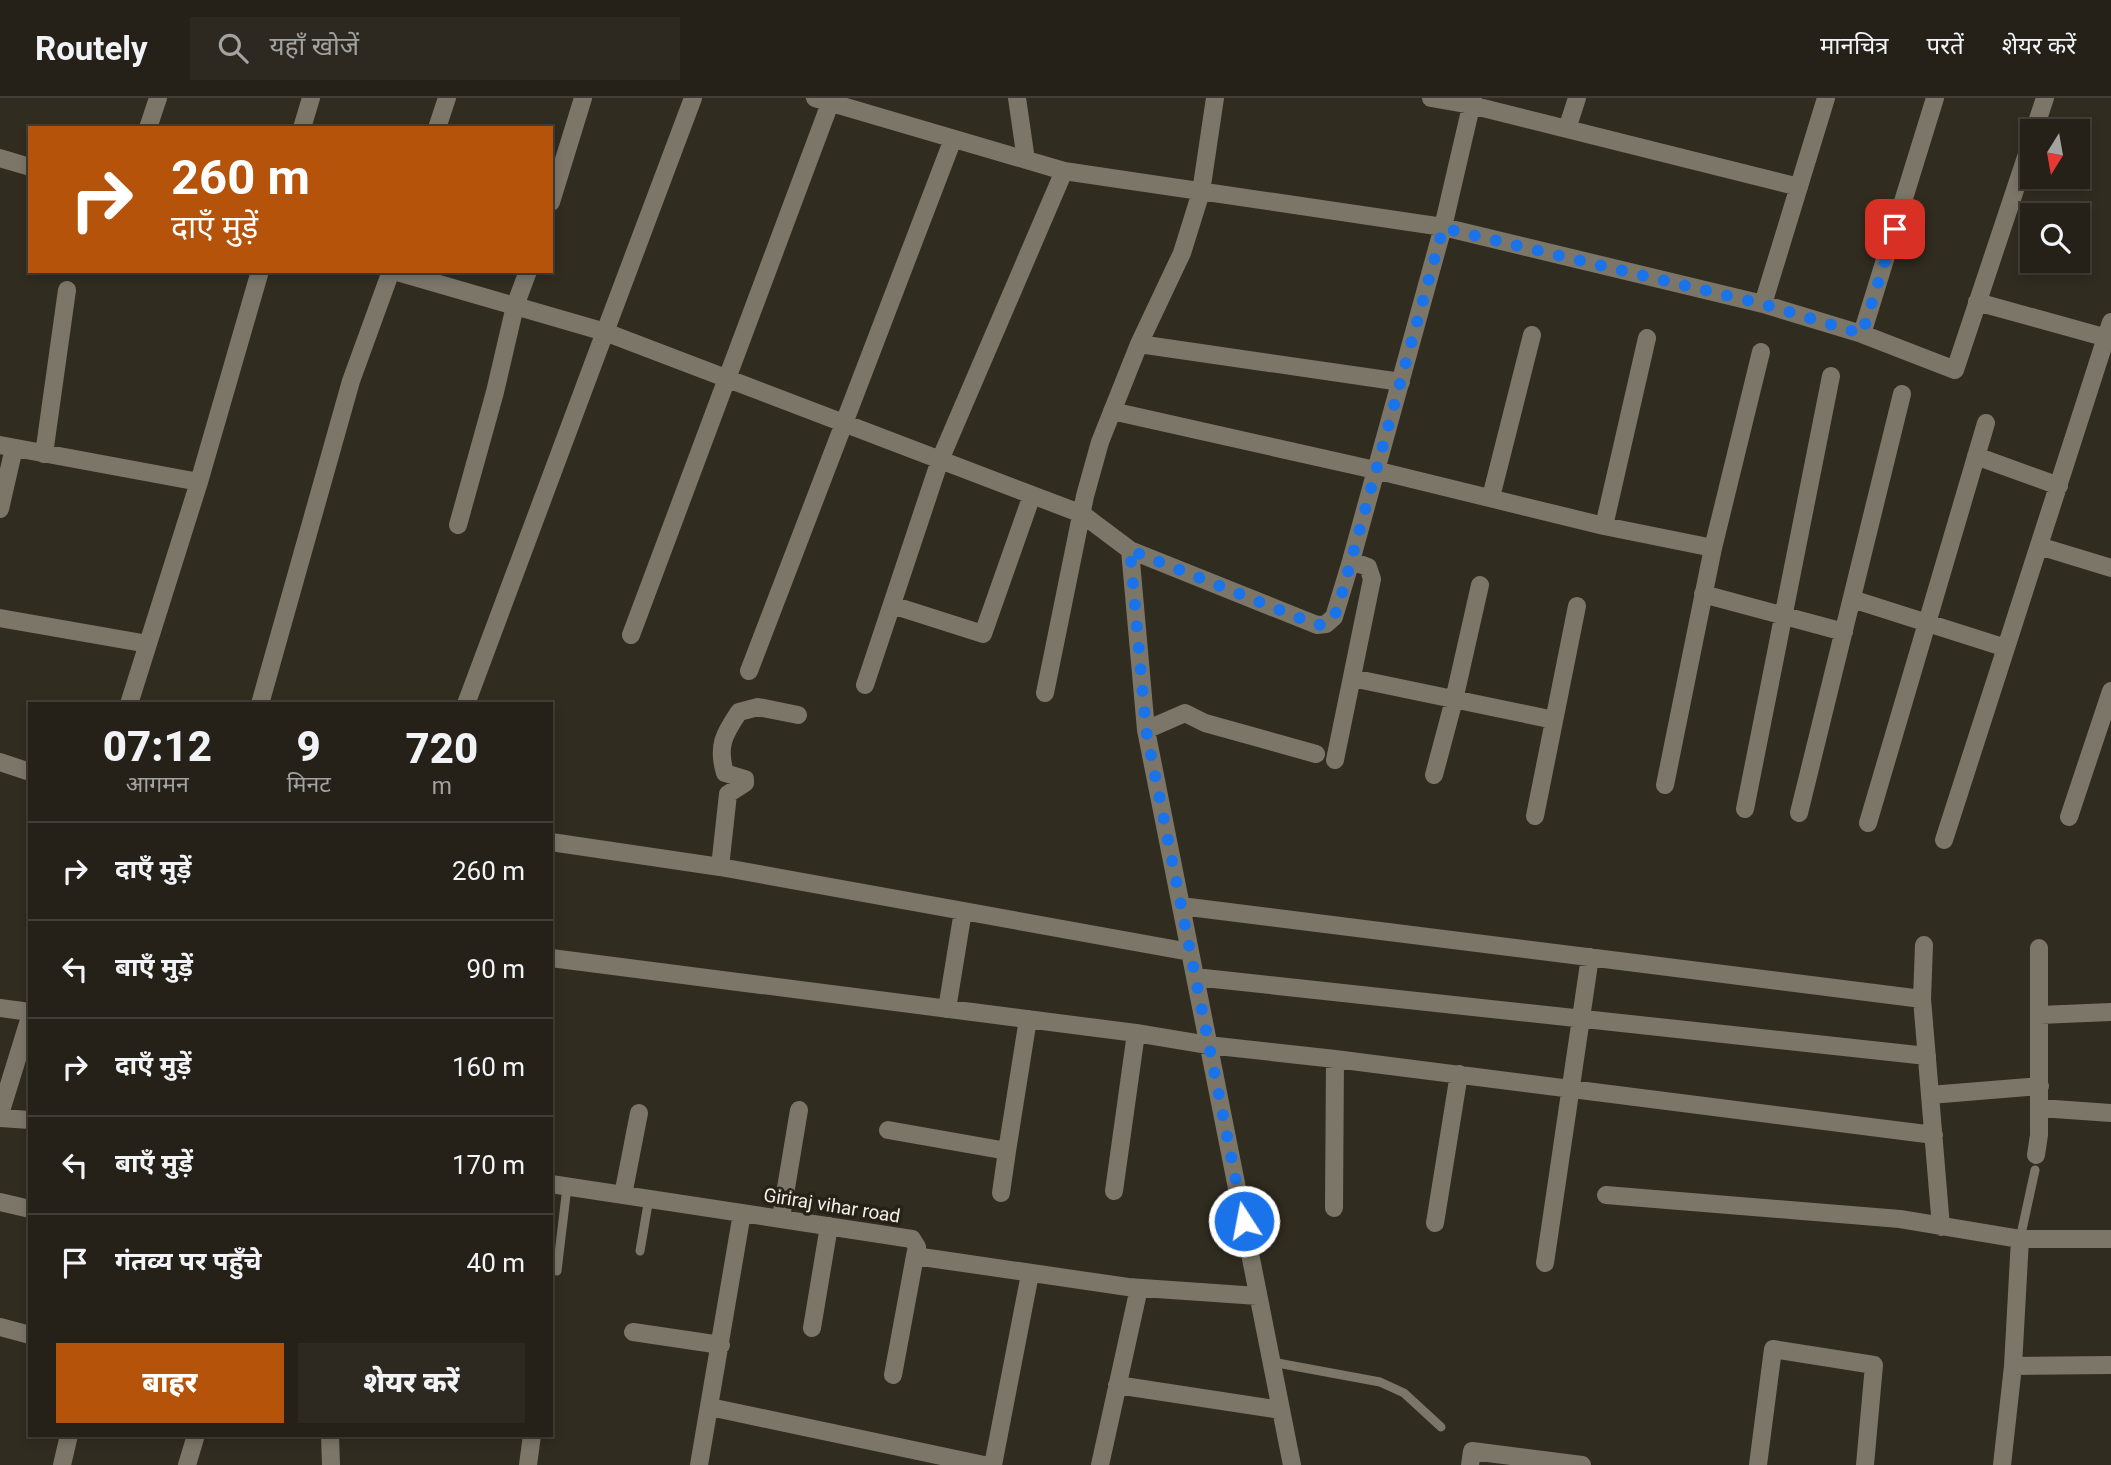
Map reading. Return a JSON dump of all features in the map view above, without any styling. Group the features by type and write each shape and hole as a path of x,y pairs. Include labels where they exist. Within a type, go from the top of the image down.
{"street":[{"path":"149,126 158,98"},
{"path":"303,126 311,98"},
{"path":"438,126 447,98"},
{"path":"553,196 583,98"},
{"path":"467,702 693,98"},
{"path":"1045,693 1085,496 1100,442 1139,344 1182,253 1201,192 1215,98"},
{"path":"1431,98 1472,101 1567,129 1799,187"},
{"path":"1567,129 1577,98"},
{"path":"1763,304 1826,98"},
{"path":"1862,334 1936,98"},
{"path":"2038,119 2045,98"},
{"path":"632,635 826,99 1064,171 1443,228 1763,304 1862,334 1955,370 2020,175"},
{"path":"1018,99 1026,160"},
{"path":"400,273 605,332 727,378 1082,514 1130,550 1317,625 1326,624 1334,617 1401,382 1443,228 1472,101"},
{"path":"749,671 953,139"},
{"path":"0,159 28,166"},
{"path":"866,685 940,460 1064,171"},
{"path":"130,702 199,482 259,273"},
{"path":"261,702 351,381 392,273"},
{"path":"458,525 495,392 515,306 527,273"},
{"path":"44,454 66,290"},
{"path":"1944,840 2110,333 1978,302"},
{"path":"1491,498 1532,335"},
{"path":"1604,526 1647,338"},
{"path":"1139,344 1401,382"},
{"path":"1665,785 1713,548 1761,352"},
{"path":"1745,809 1831,376"},
{"path":"1799,813 1902,394"},
{"path":"1112,411 1374,470 1604,526 1713,548"},
{"path":"1868,823 1986,423"},
{"path":"0,509 7,447 199,482"},
{"path":"1976,456 2059,486"},
{"path":"892,605 983,634 1032,495"},
{"path":"2039,546 2111,568"},
{"path":"1130,550 1146,730 1292,1465"},
{"path":"1335,760 1372,579 1368,567 1351,561"},
{"path":"1434,775 1480,584"},
{"path":"1703,594 1844,632"},
{"path":"1852,599 2006,648"},
{"path":"1535,816 1577,606"},
{"path":"0,618 148,644"},
{"path":"1352,678 1554,720"},
{"path":"2069,817 2111,691"},
{"path":"720,867 728,794 746,783 745,779 724,773 720,757 724,734 738,712 758,707 798,715"},
{"path":"1146,730 1185,713 1205,723 1316,754"},
{"path":"0,762 28,771"},
{"path":"553,842 720,867 1190,952"},
{"path":"1181,906 1923,999"},
{"path":"947,1009 962,911"},
{"path":"1924,945 1923,999 1941,1227"},
{"path":"2035,1163 2039,1135 2040,1086 2039,948"},
{"path":"1545,1263 1590,957"},
{"path":"553,958 1136,1033 1209,1045 1934,1135"},
{"path":"1195,977 1927,1056"},
{"path":"0,1008 28,1014"},
{"path":"2039,1015 2111,1012"},
{"path":"1002,1193 1028,1019"},
{"path":"28,1021 0,1116 28,1120"},
{"path":"1114,1191 1136,1033"},
{"path":"1334,1208 1335,1059"},
{"path":"1435,1223 1459,1074"},
{"path":"1930,1095 2040,1086"},
{"path":"2039,1108 2111,1113"},
{"path":"781,1218 799,1110"},
{"path":"623,1195 639,1113"},
{"path":"888,1130 1007,1151"},
{"name":"Giriraj vihar road","path":"559,1185 912,1239 916,1247 915,1256"},
{"path":"1606,1195 1900,1219 2020,1239 2111,1239"},
{"path":"0,1202 28,1209"},
{"path":"699,1465 742,1213"},
{"path":"812,1328 828,1226"},
{"path":"2002,1465 2013,1366 2020,1239"},
{"path":"893,1376 915,1256 1139,1288 1258,1296"},
{"path":"993,1465 1030,1274"},
{"path":"1100,1465 1139,1288"},
{"path":"0,1327 28,1334"},
{"path":"633,1332 721,1345"},
{"path":"1758,1465 1773,1349 1874,1365 1865,1465"},
{"path":"2013,1366 2111,1365"},
{"path":"1117,1385 1281,1410"},
{"path":"710,1407 984,1465"},
{"path":"62,1465 69,1437"},
{"path":"187,1465 195,1437"},
{"path":"330,1437 331,1465"},
{"path":"528,1465 532,1437"},
{"path":"1470,1465 1472,1451 1582,1465"}],"lane":[{"path":"2020,1239 2035,1163"},
{"path":"557,1270 559,1185"},
{"path":"640,1251 649,1198"},
{"path":"1272,1362 1380,1382 1404,1394 1441,1427"}],"route":[{"path":"1244,1221 1146,730 1130,550 1317,625 1326,624 1334,617 1443,228 1763,304 1862,334 1895,229"}]}
